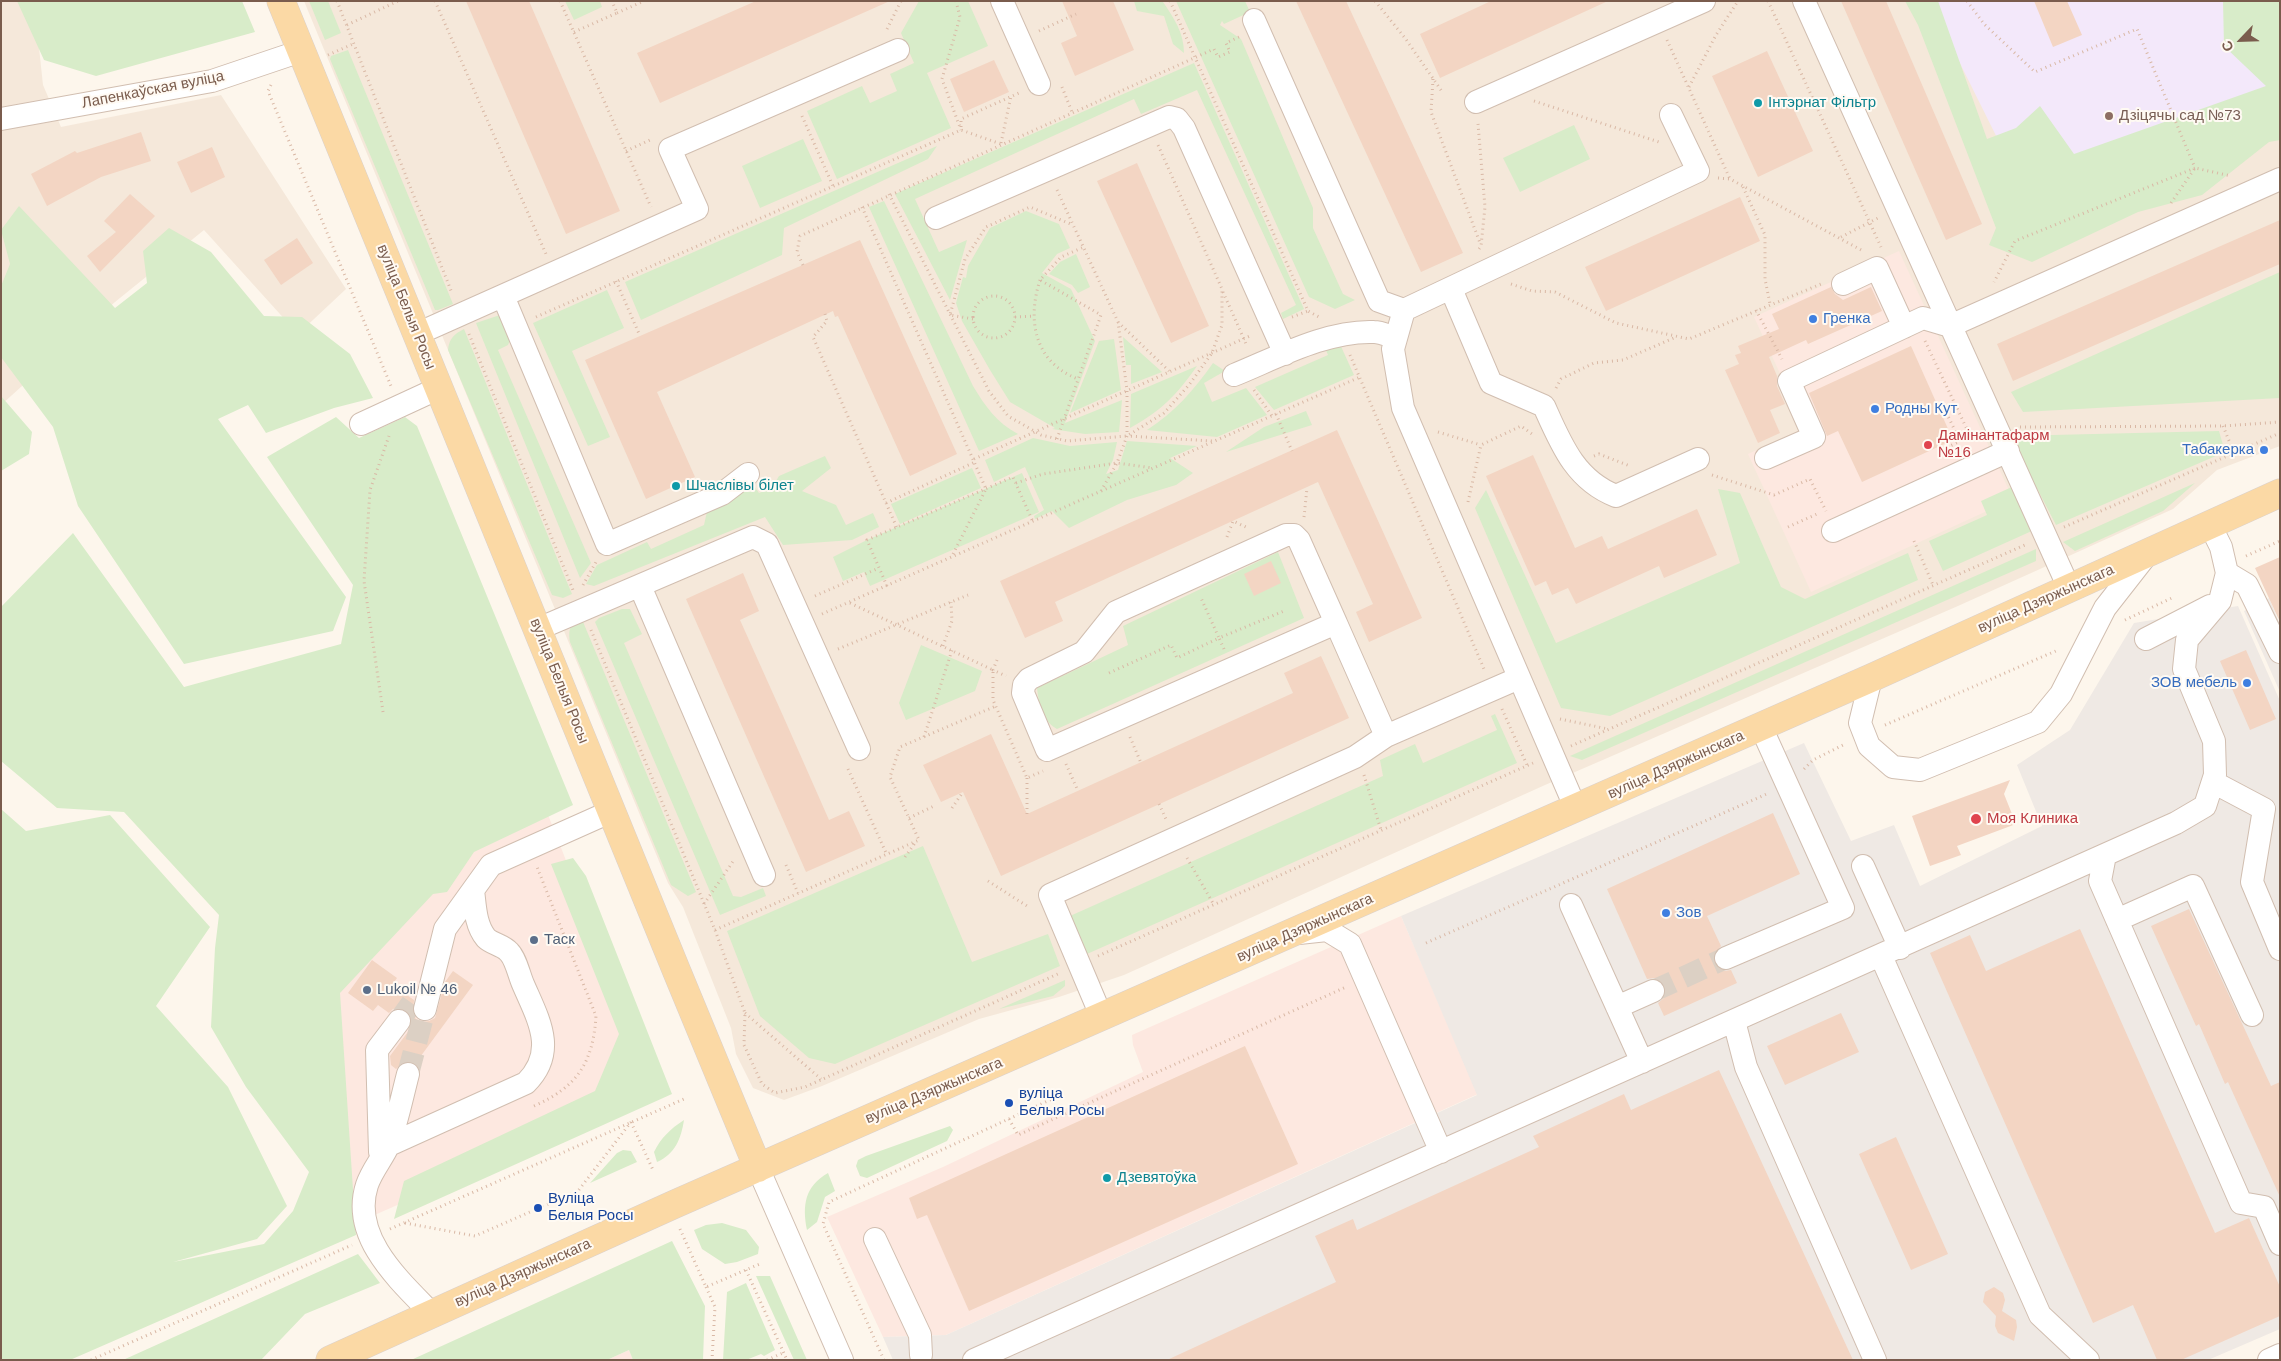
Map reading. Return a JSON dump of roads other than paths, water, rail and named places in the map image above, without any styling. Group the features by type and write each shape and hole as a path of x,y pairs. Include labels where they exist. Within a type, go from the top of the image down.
{"main road":[{"name":"вуліца Белыя Росы","path":"281,1 313,54 417,334 676,972 758,1168"},
{"name":"вуліца Дзяржынскага","path":"330,1360 758,1168 1761,727 2280,494"}],"street":[{"path":"1002,1 1039,84"},
{"path":"1476,102 1704,1"},
{"path":"1804,1 1896,208 2070,588"},
{"path":"1254,20 1379,301 1404,310 1482,275 1698,171 1671,115"},
{"path":"417,334 697,209 670,149 898,50"},
{"name":"Лапенкаўская вуліца","path":"1,119 212,80 313,54"},
{"path":"936,218 1169,117 1177,119 1184,128 1285,354"},
{"path":"1766,458 1814,436 1789,381 1923,318 1950,326 2280,179"},
{"path":"1843,284 1877,268 1904,327"},
{"path":"1452,288 1491,383 1545,408 1560,443 1584,477 1598,489 1616,496 1703,466"},
{"path":"504,296 607,544 722,494 748,474"},
{"path":"1404,310 1393,349 1403,408 1531,706 1563,747 1576,809"},
{"path":"1247,376 1285,354 1339,335 1376,332 1396,338"},
{"path":"362,424 439,388"},
{"path":"1829,521 2008,451"},
{"path":"974,1360 1890,952 2176,823 2205,806 2215,775 2214,741 2184,669 2187,640 2220,601 2226,570 2221,548 2210,525"},
{"path":"1336,623 1047,750 1023,693 1024,685 1029,679 1084,652 1116,612 1286,535 1294,535 1299,540 1336,623 1386,736"},
{"path":"538,629 579,603 640,586 753,538 767,544 809,601 819,657 853,757"},
{"path":"1871,678 1860,724 1869,746 1893,767 1920,770 2038,722 2061,694 2105,608 2148,553"},
{"path":"2226,570 2247,585 2280,652"},
{"path":"640,586 764,875"},
{"path":"2146,638 2220,601"},
{"path":"1102,1018 1050,894 1355,757 1386,736 1520,678"},
{"path":"1726,958 1843,908 1761,727"},
{"path":"2213,782 2272,814 2252,882 2280,949"},
{"path":"420,1004 434,974 445,928 491,865 612,811"},
{"path":"2105,855 2100,881 2242,1202 2264,1207 2280,1244"},
{"path":"1863,866 1890,952 2040,1314 2088,1360"},
{"path":"2118,920 2193,886 2252,1015"},
{"path":"384,1153 526,1083 536,1073 542,1061 543,1034 536,1014 509,952 486,938 477,921 473,890"},
{"path":"1571,905 1642,1062"},
{"path":"1291,934 1326,930 1350,944 1441,1152"},
{"path":"1617,1007 1652,991"},
{"path":"384,1153 377,1050 399,1021"},
{"path":"1734,1021 1746,1067 1875,1360"},
{"path":"408,1074 384,1153 367,1185 363,1217 370,1236 383,1258 401,1282 432,1314"},
{"name":"вуліца Белыя Росы","path":"758,1168 842,1360"},
{"path":"875,1239 920,1336 919,1358"},
{"path":"2269,1360 2280,1355"}],"tunnel":[{"path":"1653,991 1726,958"},
{"path":"399,1021 414,1000"},
{"path":"408,1074 425,1009"}],"place":[{"name":"Інтэрнат Фільтр","path":"1758,103"},
{"name":"Дзіцячы сад №73","path":"2109,116"},
{"name":"Гренка","path":"1813,319"},
{"name":"Родны Кут","path":"1875,409"},
{"name":"Дамінантафарм №16","path":"1928,445"},
{"name":"Табакерка","path":"2264,450"},
{"name":"Шчаслівы білет","path":"676,486"},
{"name":"ЗОВ мебель","path":"2247,683"},
{"name":"Моя Клиника","path":"1976,819"},
{"name":"Зов","path":"1666,913"},
{"name":"Таск","path":"534,940"},
{"name":"Lukoil № 46","path":"367,990"},
{"name":"вуліца Белыя Росы","path":"1009,1103"},
{"name":"Дзевятоўка","path":"1107,1178"},
{"name":"Вуліца Белыя Росы","path":"538,1208"}]}
